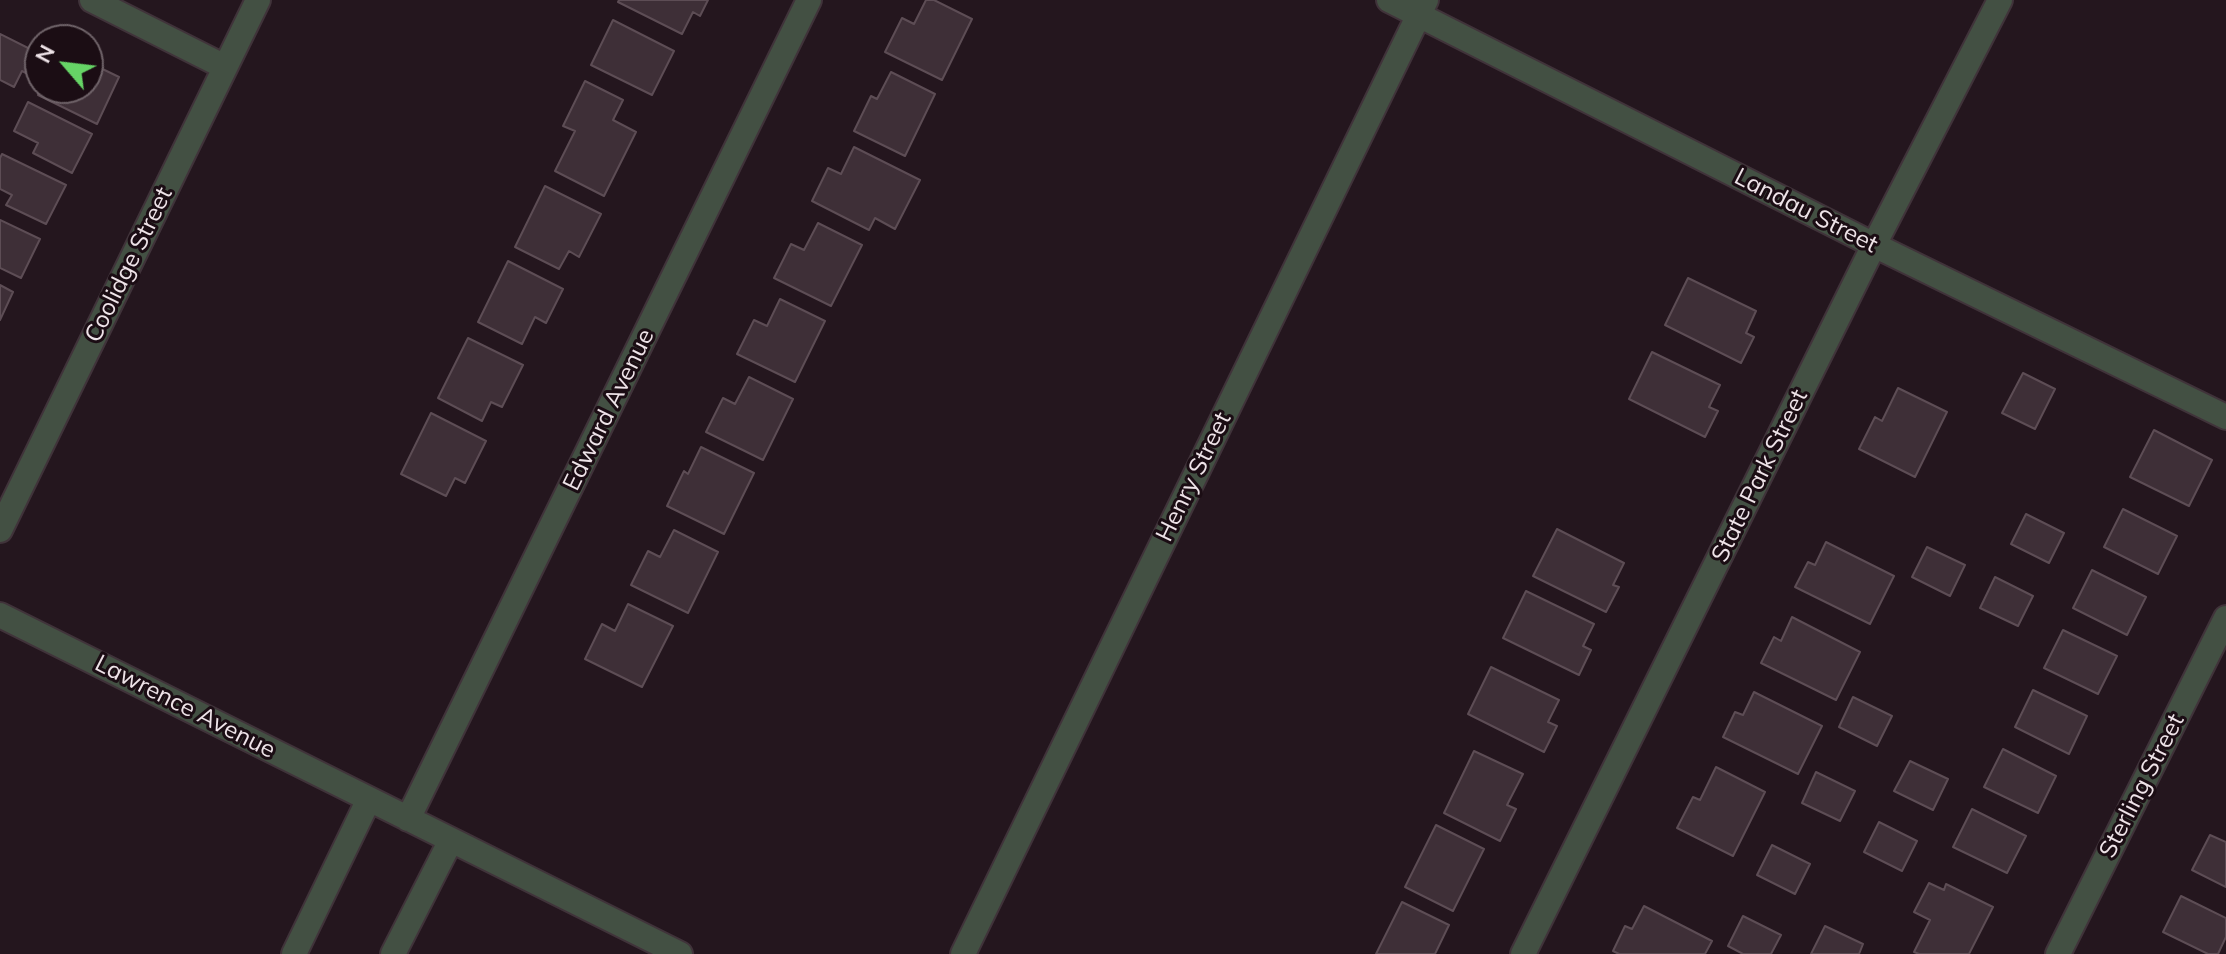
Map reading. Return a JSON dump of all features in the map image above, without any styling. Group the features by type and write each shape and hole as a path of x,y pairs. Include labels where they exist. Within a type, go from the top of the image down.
{"street":[{"path":"92,0 225,67"},
{"name":"Coolidge Street","path":"0,530 258,0"},
{"name":"Edward Avenue","path":"408,819 809,0"},
{"name":"Landau Street","path":"1389,0 1422,7 1874,245 2226,417"},
{"name":"State Park Street","path":"1523,954 1874,245 2000,0"},
{"name":"Henry Street","path":"963,954 1422,7"},
{"name":"Lawrence Avenue","path":"0,615 408,819"},
{"name":"Sterling Street","path":"2058,954 2226,618"},
{"path":"294,954 369,799"},
{"path":"408,819 680,954"},
{"path":"393,954 451,840"}],"building":[{"path":"619,0 708,0 700,16 693,12 682,34"},
{"path":"926,0 934,0 972,19 942,80 885,52 902,18 914,24"},
{"path":"613,20 674,51 652,95 591,65"},
{"path":"0,34 24,46 24,72 14,87 0,80"},
{"path":"104,70 119,77 97,124 56,104 104,104"},
{"path":"891,72 935,94 905,156 854,131 871,96 877,99"},
{"path":"585,81 623,100 613,120 636,132 604,196 555,171 575,131 563,126"},
{"path":"27,104 32,104 92,134 72,173 33,153 38,143 14,131"},
{"path":"854,147 920,180 895,229 875,218 869,230 812,201 828,168 841,174"},
{"path":"2,154 66,185 46,224 6,205 12,195 0,189"},
{"path":"545,186 601,214 579,257 569,251 559,269 515,247"},
{"path":"0,220 40,239 21,278 0,268"},
{"path":"818,223 862,245 831,306 774,278 791,244 804,250"},
{"path":"508,261 563,289 546,323 535,317 522,344 478,322"},
{"path":"1688,278 1756,311 1746,333 1754,337 1741,363 1665,325"},
{"path":"0,285 13,292 0,320"},
{"path":"780,299 825,321 795,382 737,354 754,320 767,326"},
{"path":"468,338 523,365 502,407 491,402 482,421 438,398"},
{"path":"1652,352 1720,385 1709,407 1718,411 1705,437 1629,399"},
{"path":"2023,373 2055,389 2035,429 2002,413"},
{"path":"749,377 793,399 763,460 706,432 723,398 735,404"},
{"path":"1898,388 1947,412 1915,477 1859,449 1875,417 1882,421"},
{"path":"431,413 486,441 465,483 455,478 446,496 401,474"},
{"path":"2154,430 2212,460 2189,506 2130,477"},
{"path":"701,447 754,473 724,534 667,506 684,471 688,474"},
{"path":"2123,509 2177,536 2158,574 2104,547"},
{"path":"2026,514 2064,533 2049,563 2011,544"},
{"path":"1557,529 1624,563 1613,585 1619,587 1606,612 1533,576"},
{"path":"674,530 718,552 688,613 631,585 648,551 660,557"},
{"path":"1826,542 1894,576 1870,624 1795,587 1808,562 1815,565"},
{"path":"1927,547 1965,565 1950,596 1912,577"},
{"path":"2092,570 2146,597 2127,635 2073,608"},
{"path":"1995,577 2033,596 2018,626 1980,608"},
{"path":"1526,591 1594,624 1583,646 1591,650 1579,675 1503,638"},
{"path":"628,604 673,626 642,687 585,659 602,624 615,631"},
{"path":"1792,617 1860,652 1836,700 1761,663 1774,637 1781,641"},
{"path":"2063,630 2117,656 2098,694 2044,668"},
{"path":"1491,667 1559,700 1548,722 1557,726 1544,752 1468,714"},
{"path":"2033,690 2087,716 2069,754 2015,727"},
{"path":"1754,692 1822,726 1798,774 1723,737 1735,712 1743,715"},
{"path":"1853,697 1892,716 1877,746 1839,727"},
{"path":"2003,749 2056,776 2038,813 1984,787"},
{"path":"1474,751 1523,774 1507,805 1516,809 1500,841 1444,813"},
{"path":"1910,761 1948,779 1933,810 1894,791"},
{"path":"1716,767 1765,792 1733,856 1677,828 1693,797 1700,800"},
{"path":"1816,772 1855,791 1840,821 1802,803"},
{"path":"1972,809 2026,836 2007,873 1953,847"},
{"path":"1879,822 1917,841 1902,871 1864,852"},
{"path":"1436,825 1484,849 1453,911 1405,887"},
{"path":"2210,835 2226,842 2226,887 2192,870"},
{"path":"1772,845 1810,864 1795,894 1757,875"},
{"path":"1929,883 1944,890 1946,884 1993,907 1969,954 1914,952 1930,920 1914,912"},
{"path":"2181,896 2226,918 2226,937 2218,954 2208,954 2163,932"},
{"path":"1402,902 1449,925 1435,954 1376,954"},
{"path":"1644,906 1712,941 1705,954 1619,954 1613,951 1625,926 1632,929"},
{"path":"1743,916 1781,935 1771,954 1743,954 1728,946"},
{"path":"1825,926 1863,944 1859,954 1811,954"}]}
